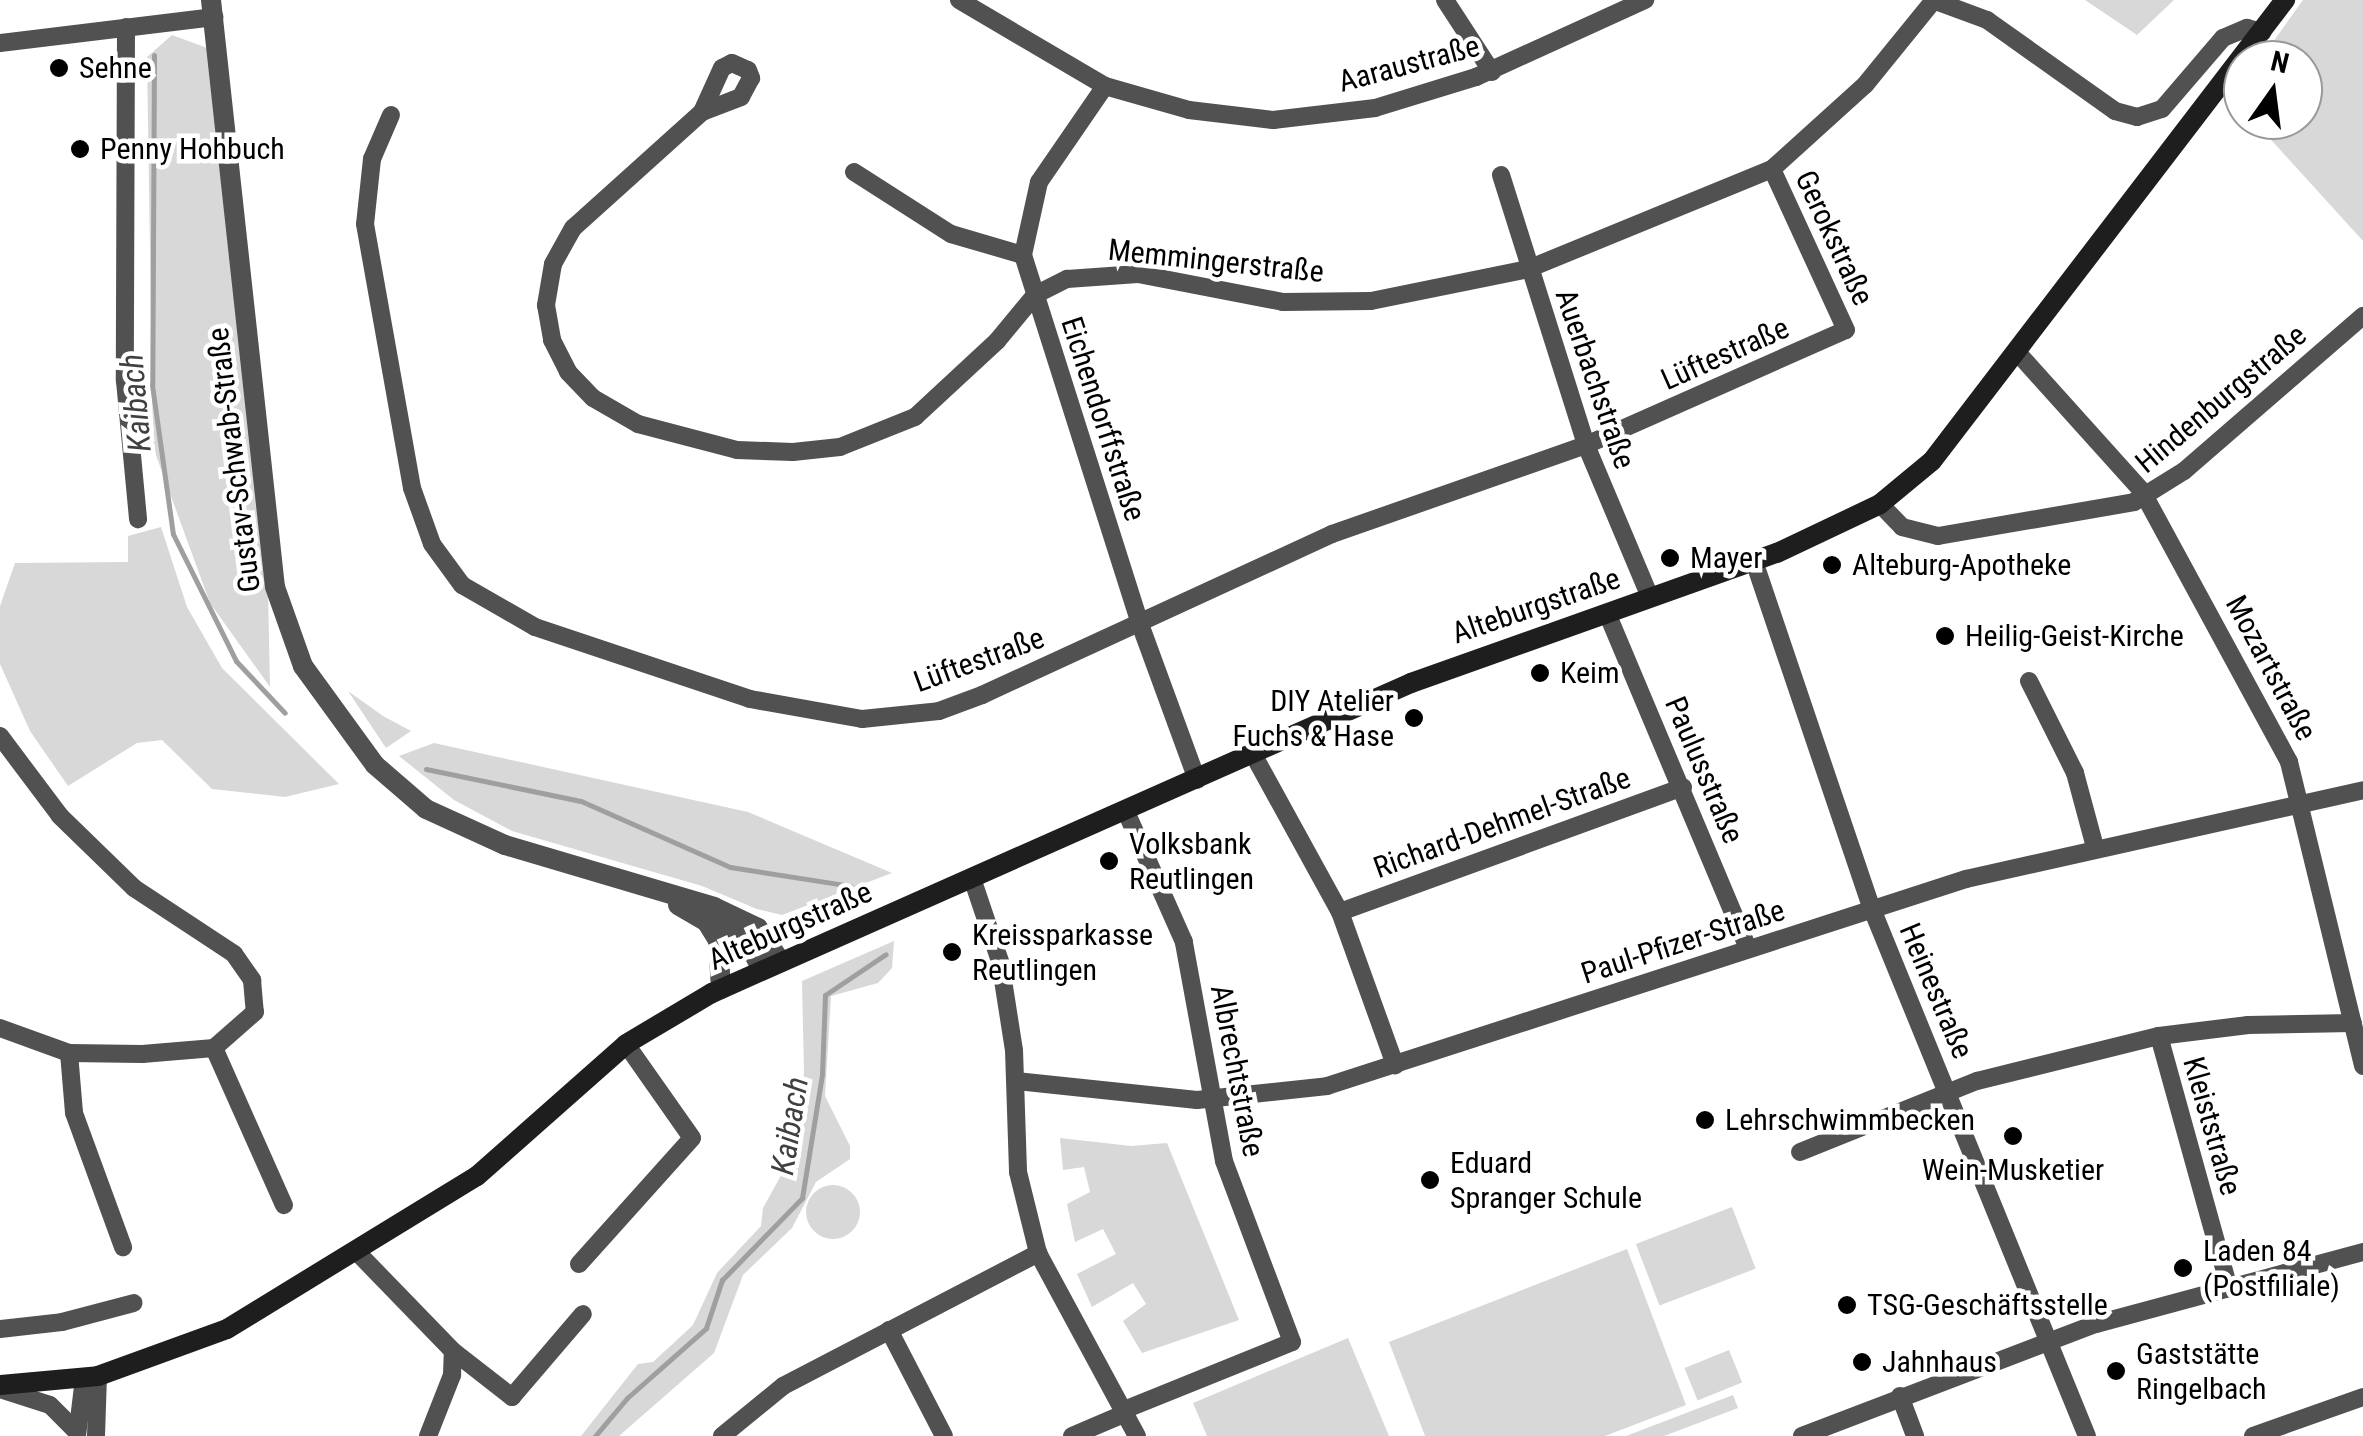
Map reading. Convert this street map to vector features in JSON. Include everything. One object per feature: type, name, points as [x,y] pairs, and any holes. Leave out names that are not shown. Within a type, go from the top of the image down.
[{"type":"main road","name":"Alteburgstraße","points":[[0,1387],[91,1377],[217,1334],[498,1160],[626,1044],[721,989],[973,881],[1421,679],[1754,561],[1880,504],[1932,461],[2285,0]]},
{"type":"street","name":"Aaraustraße","points":[[959,0],[1105,86],[1189,110],[1273,120],[1375,108],[1492,72],[1645,0]]},
{"type":"street","points":[[1445,0],[1492,72]]},
{"type":"street","points":[[1933,0],[1987,20],[2115,112],[2138,117],[2162,109],[2223,38],[2247,28],[2262,32]]},
{"type":"street","name":"Memmingerstraße","points":[[702,112],[573,228],[553,264],[546,306],[552,340],[568,372],[592,398],[623,415],[677,437],[737,450],[809,451],[886,434],[944,395],[1035,295],[1067,279],[1111,272],[1283,302],[1371,302],[1528,269],[1772,169],[1865,85],[1933,0]]},
{"type":"street","points":[[0,43],[126,27],[212,8]]},
{"type":"street","name":"Gustav-Schwab-Straße","points":[[212,8],[275,587],[303,666],[375,765],[426,809],[505,844],[647,886],[750,922],[771,966]]},
{"type":"street","points":[[126,27],[125,380],[138,519]]},
{"type":"street","name":"Eichendorffstraße","points":[[1105,86],[1038,182],[1023,254],[1140,624],[1197,780]]},
{"type":"street","name":"Lüftestraße","points":[[390,115],[372,159],[365,224],[412,488],[432,544],[462,585],[553,634],[750,699],[862,719],[939,710],[1140,624],[1332,534],[1586,446],[1846,330]]},
{"type":"street","name":"Gerokstraße","points":[[1772,169],[1846,330]]},
{"type":"street","points":[[854,172],[952,234],[1023,254]]},
{"type":"street","name":"Auerbachstraße","points":[[1501,175],[1586,446],[1650,598]]},
{"type":"street","name":"Hindenburgstraße","points":[[1880,504],[1906,530],[1938,536],[2087,514],[2146,496],[2363,316]]},
{"type":"street","name":"Mozartstraße","points":[[2016,351],[2146,496],[2290,762],[2363,1066]]},
{"type":"street","name":"Heinestraße","points":[[1754,561],[1872,909],[2087,1436]]},
{"type":"street","name":"Paulusstraße","points":[[1607,612],[1684,786],[1748,949]]},
{"type":"street","points":[[2030,681],[2075,773],[2094,848]]},
{"type":"street","points":[[0,736],[60,816],[134,888],[234,954],[252,980],[256,1012],[214,1048],[69,1053],[0,1028]]},
{"type":"street","points":[[1253,754],[1340,912],[1395,1066]]},
{"type":"street","name":"Richard-Dehmel-Straße","points":[[1340,912],[1684,786]]},
{"type":"street","name":"Paul-Pfizer-Straße","points":[[1016,1082],[1211,1100],[1300,1092],[1395,1066],[1872,909],[2094,848],[2304,809],[2363,790]]},
{"type":"street","name":"Albrechtstraße","points":[[1125,1412],[1292,1342],[1236,1199],[1211,1100],[1184,942],[1126,812]]},
{"type":"street","points":[[973,881],[997,943],[1016,1082],[1018,1172],[1038,1254],[1137,1436]]},
{"type":"street","name":"Gustav-Schwab-Straße","points":[[647,886],[750,947],[771,966]]},
{"type":"street","points":[[705,919],[718,940],[721,989]]},
{"type":"street","points":[[1800,1152],[1949,1092],[2158,1036],[2248,1025],[2353,1024]]},
{"type":"street","name":"Kleiststraße","points":[[2158,1036],[2229,1288]]},
{"type":"street","points":[[579,1264],[692,1138],[626,1044]]},
{"type":"street","points":[[214,1048],[284,1204]]},
{"type":"street","points":[[69,1053],[74,1112],[123,1247]]},
{"type":"street","points":[[356,1250],[453,1351],[512,1397],[583,1314]]},
{"type":"street","points":[[1802,1436],[2048,1341],[2363,1252]]},
{"type":"street","points":[[722,1436],[783,1386],[1038,1254]]},
{"type":"street","points":[[0,1329],[134,1304]]},
{"type":"street","points":[[889,1330],[944,1436]]},
{"type":"street","points":[[428,1436],[452,1375],[453,1351]]},
{"type":"street","points":[[83,1435],[91,1377]]},
{"type":"street","points":[[0,1387],[50,1405],[83,1435]]},
{"type":"street","points":[[1900,1396],[1914,1436]]},
{"type":"street","points":[[2253,1436],[2363,1397]]},
{"type":"street","points":[[1072,1436],[1125,1412]]},
{"type":"shaded area","points":[[2085,0],[2174,0],[2137,35]]},
{"type":"shaded area","points":[[2303,0],[2363,0],[2363,241],[2271,140],[2323,140],[2323,40],[2274,40]]},
{"type":"shaded area","points":[[172,35],[210,49],[268,590],[270,687],[210,603],[153,447],[147,57]]},
{"type":"shaded area","points":[[161,527],[187,607],[222,668],[339,784],[285,797],[212,789],[162,740],[137,743],[68,786],[30,731],[0,664],[0,606],[15,563],[128,562],[128,536]]},
{"type":"shaded area","points":[[348,691],[383,716],[411,731],[386,748]]},
{"type":"shaded area","points":[[434,743],[748,812],[892,873],[782,915],[757,909],[702,886],[512,831],[454,800],[399,756]]},
{"type":"shaded area","points":[[894,941],[892,968],[878,983],[831,996],[825,1096],[850,1146],[850,1159],[816,1182],[792,1228],[743,1275],[714,1353],[619,1436],[581,1436],[638,1364],[653,1362],[693,1325],[717,1273],[761,1226],[763,1208],[789,1161],[804,1073],[802,981]]},
{"type":"shaded area","points":[[1060,1138],[1131,1146],[1167,1143],[1239,1320],[1142,1353],[1123,1321],[1146,1304],[1133,1283],[1092,1307],[1077,1274],[1116,1254],[1103,1229],[1075,1242],[1067,1204],[1090,1192],[1084,1167],[1063,1170]]},
{"type":"shaded area","points":[[833,1185],[852,1193],[860,1212],[852,1231],[833,1239],[814,1231],[806,1212],[814,1193]]},
{"type":"shaded area","points":[[1732,1207],[1756,1269],[1659,1306],[1636,1244]]},
{"type":"shaded area","points":[[1627,1249],[1686,1405],[1605,1436],[1425,1436],[1389,1342]]},
{"type":"shaded area","points":[[1348,1338],[1389,1436],[1207,1436],[1193,1403]]},
{"type":"shaded area","points":[[1729,1350],[1742,1382],[1698,1400],[1684,1368]]},
{"type":"shaded area","points":[[1733,1395],[1738,1408],[1664,1436],[1626,1436]]},
{"type":"waterway","name":"Kaibach","points":[[154,55],[152,385],[173,534],[236,661],[285,713]]},
{"type":"waterway","name":"Kaibach","points":[[426,769],[581,801],[730,867],[851,886]]},
{"type":"waterway","name":"Kaibach","points":[[595,1436],[627,1398],[706,1328],[722,1280],[802,1198],[822,1074],[825,995],[886,954]]},
{"type":"place","name":"Sehne","points":[[59,68]]},
{"type":"place","name":"Penny Hohbuch","points":[[80,149]]},
{"type":"place","name":"Mayer","points":[[1670,558]]},
{"type":"place","name":"Alteburg-Apotheke","points":[[1832,565]]},
{"type":"place","name":"Heilig-Geist-Kirche","points":[[1945,636]]},
{"type":"place","name":"Keim","points":[[1540,673]]},
{"type":"place","name":"DIY Atelier Fuchs & Hase","points":[[1414,718]]},
{"type":"place","name":"Volksbank Reutlingen","points":[[1109,861]]},
{"type":"place","name":"Kreissparkasse Reutlingen","points":[[952,952]]},
{"type":"place","name":"Lehrschwimmbecken","points":[[1705,1120]]},
{"type":"place","name":"Wein-Musketier","points":[[2013,1136]]},
{"type":"place","name":"Eduard Spranger Schule","points":[[1430,1180]]},
{"type":"place","name":"Laden 84 (Postfiliale)","points":[[2183,1268]]},
{"type":"place","name":"TSG-Geschäftsstelle","points":[[1847,1305]]},
{"type":"place","name":"Jahnhaus","points":[[1862,1362]]},
{"type":"place","name":"Gaststätte Ringelbach","points":[[2116,1371]]}]
